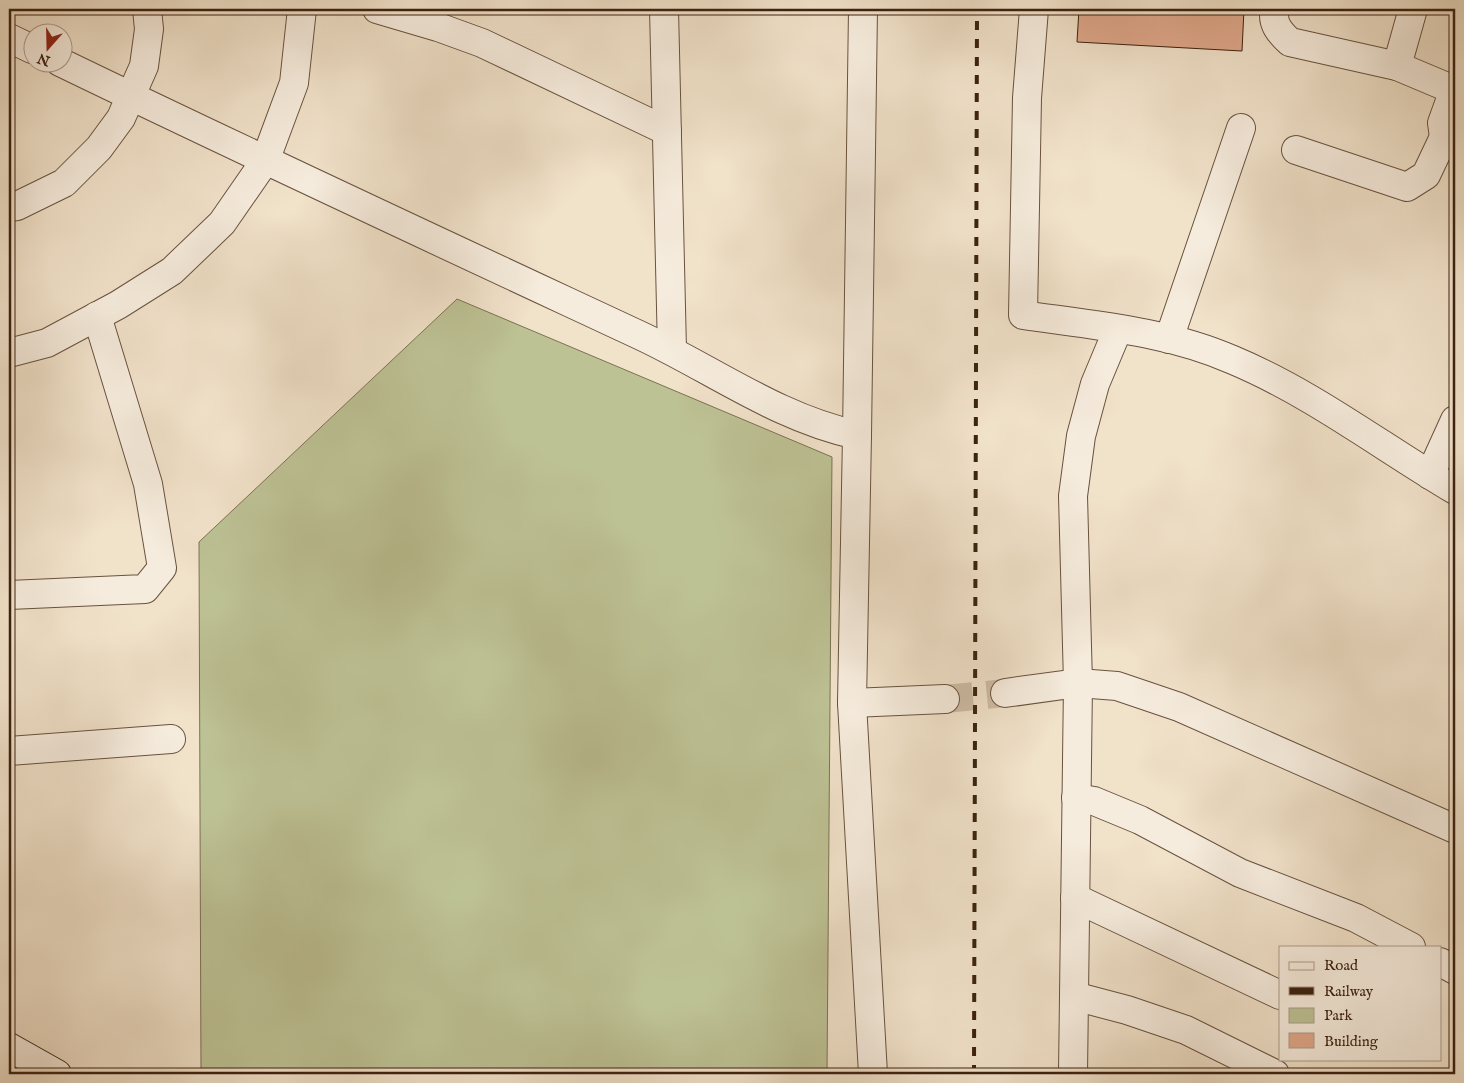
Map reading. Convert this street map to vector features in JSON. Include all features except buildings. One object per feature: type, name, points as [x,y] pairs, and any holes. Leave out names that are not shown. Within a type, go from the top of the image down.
[{"type":"street","points":[[9,207],[16,206],[64,182],[99,148],[122,118],[144,66],[150,29],[147,9]]},
{"type":"street","points":[[9,353],[47,343],[97,316],[172,271],[222,223],[265,161],[294,83],[302,9]]},
{"type":"street","points":[[377,9],[438,27],[482,43],[667,131]]},
{"type":"street","points":[[664,9],[672,350]]},
{"type":"street","points":[[863,9],[852,703],[872,1074]]},
{"type":"street","points":[[1034,9],[1027,98],[1023,315],[1118,328],[1169,339],[1233,360],[1314,402],[1455,490]]},
{"type":"street","points":[[1275,9],[1274,14],[1278,31],[1290,42],[1397,66],[1455,88],[1442,123],[1450,141],[1426,175],[1407,187],[1296,150]]},
{"type":"street","points":[[1397,66],[1413,9]]},
{"type":"street","points":[[9,38],[22,44]]},
{"type":"street","points":[[72,68],[265,161],[672,350],[775,408],[832,430],[857,434]]},
{"type":"street","points":[[1169,339],[1241,128]]},
{"type":"street","points":[[9,594],[145,588],[162,568],[148,484],[97,316]]},
{"type":"street","points":[[1073,1074],[1078,683],[1073,496],[1081,436],[1095,384],[1118,328]]},
{"type":"street","points":[[1430,475],[1455,420]]},
{"type":"street","points":[[1004,693],[1078,683],[1117,686],[1179,708],[1455,829]]},
{"type":"street","points":[[852,703],[945,699]]},
{"type":"street","points":[[9,751],[170,739]]},
{"type":"street","points":[[1076,798],[1094,801],[1140,820],[1240,873],[1356,918],[1408,946]]},
{"type":"street","points":[[1075,898],[1279,996]]},
{"type":"street","points":[[1442,963],[1455,970]]},
{"type":"street","points":[[1074,996],[1127,1010],[1186,1030],[1275,1074]]},
{"type":"street","points":[[9,1047],[57,1074]]},
{"type":"green space","points":[[457,299],[832,457],[827,1074],[201,1074],[199,542]]},
{"type":"tunnel","points":[[945,699],[1005,693]]},
{"type":"railway","points":[[974,1074],[977,9]]}]
